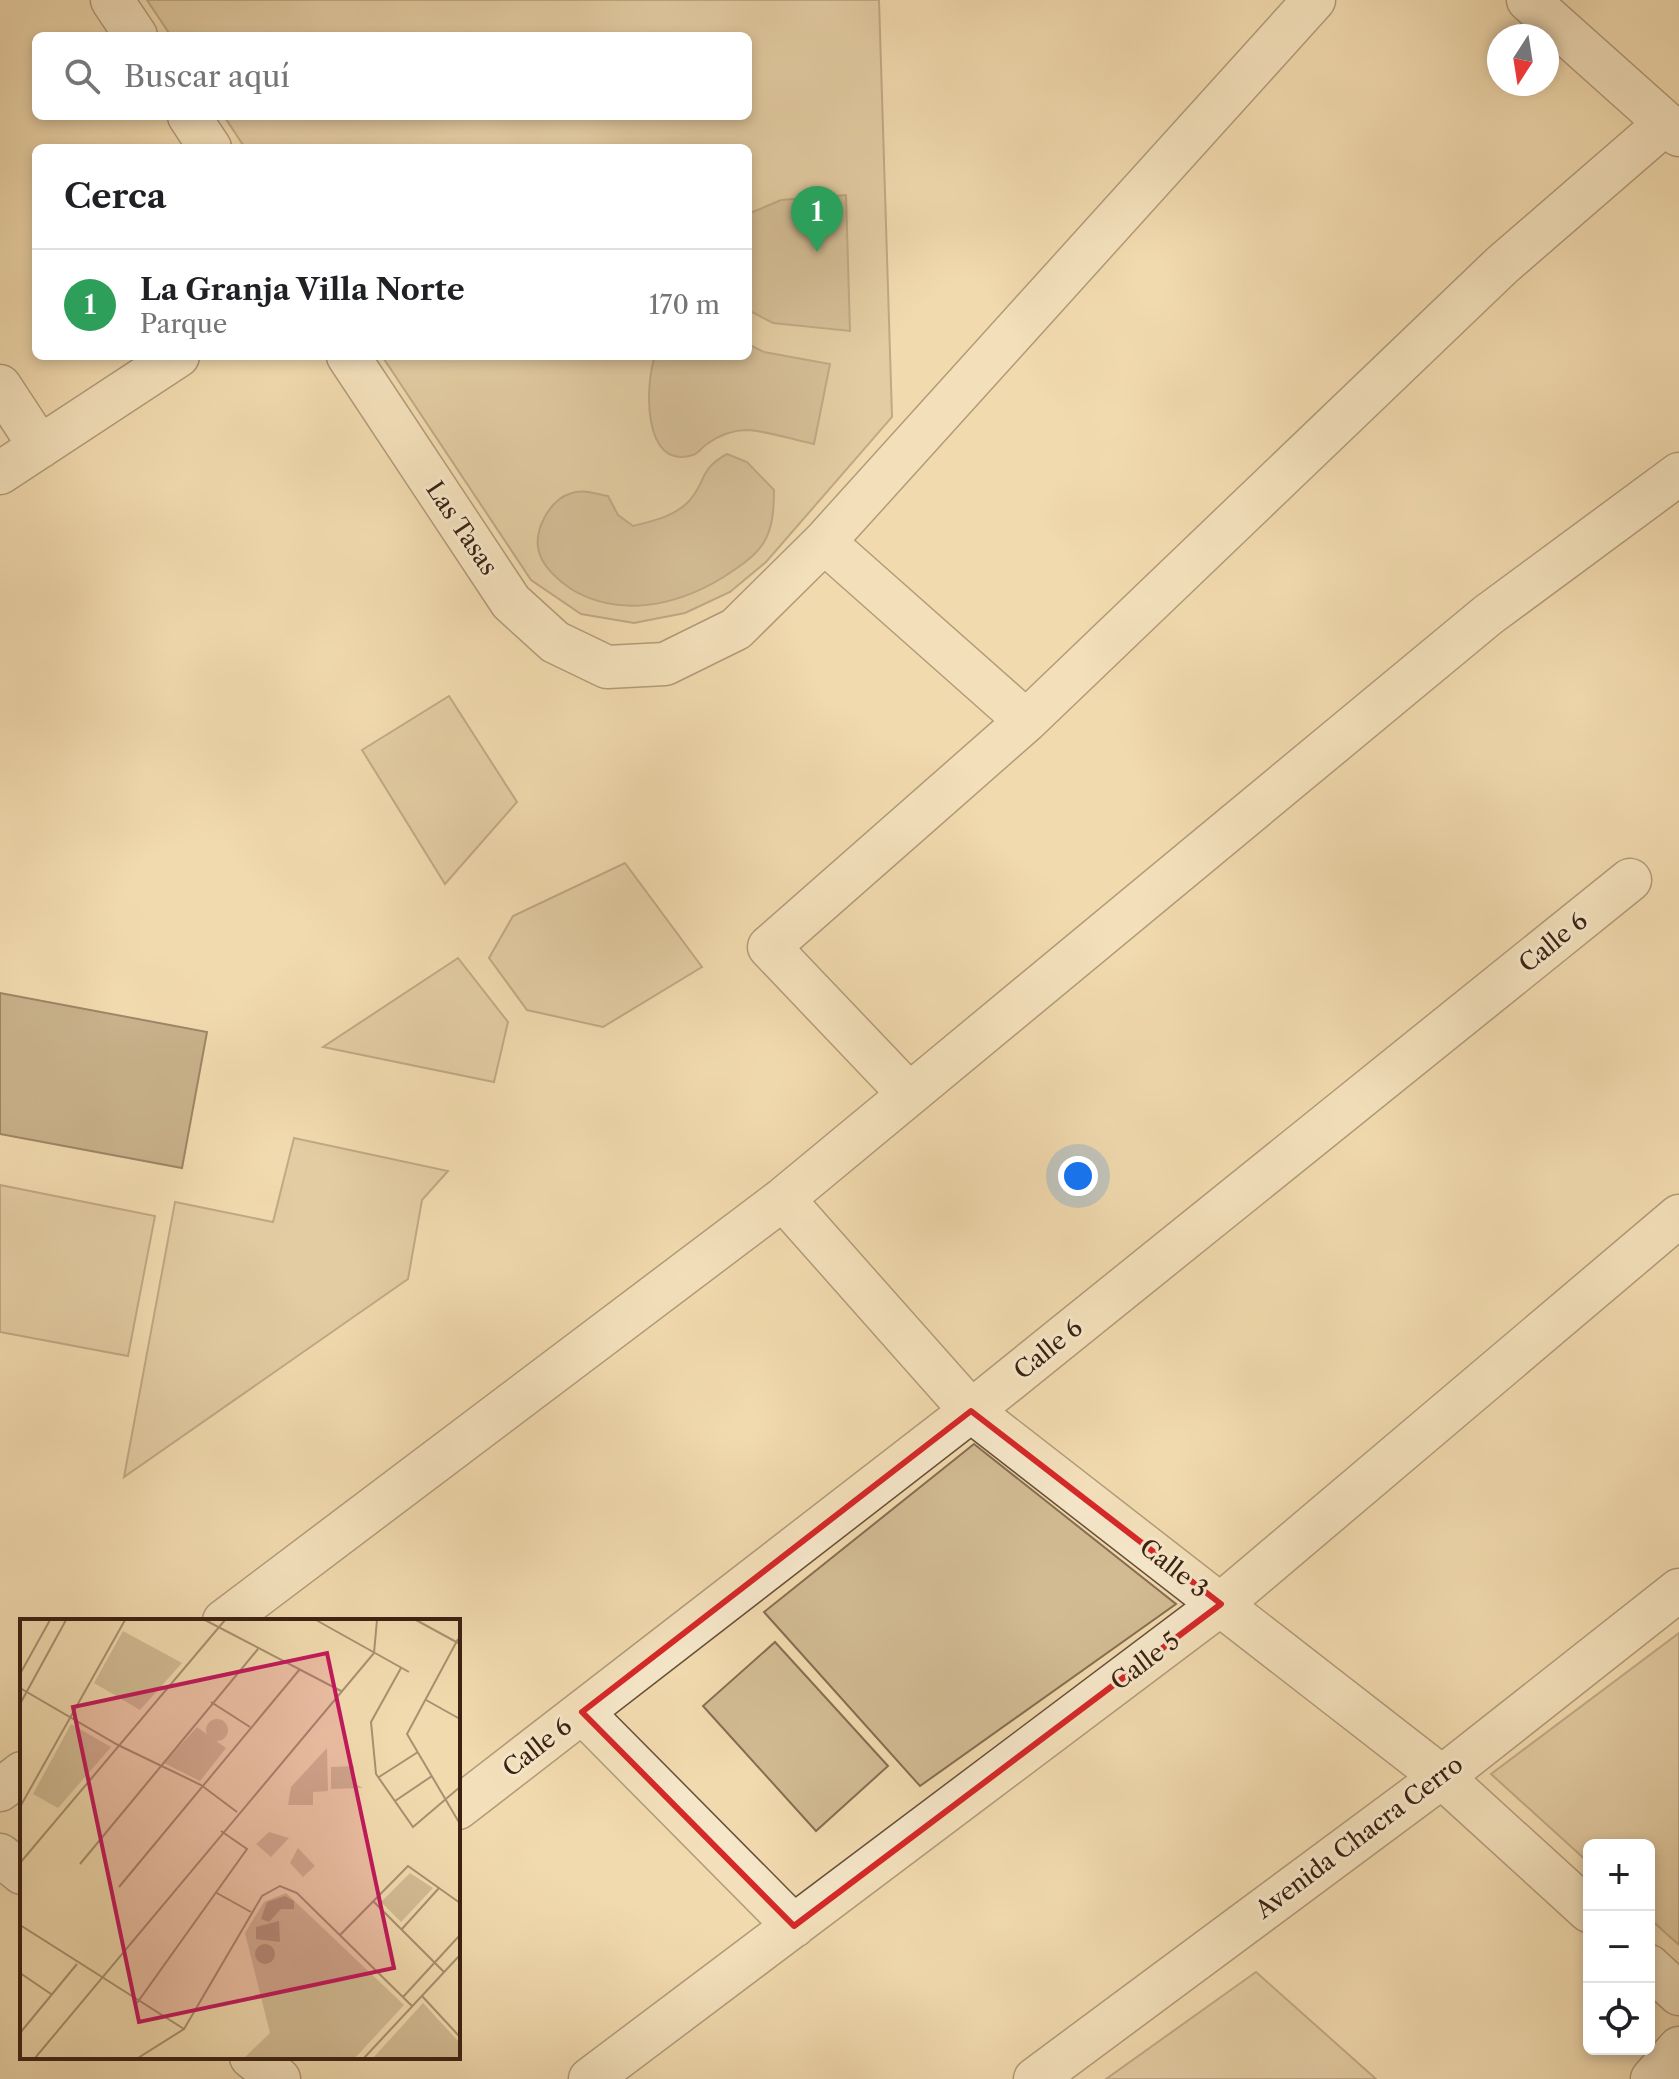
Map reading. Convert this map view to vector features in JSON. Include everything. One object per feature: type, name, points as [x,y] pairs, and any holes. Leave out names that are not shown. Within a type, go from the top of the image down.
[{"type":"street","points":[[112,0],[133,32]]},
{"type":"street","points":[[1026,721],[824,542],[1314,0]]},
{"type":"street","points":[[909,1094],[769,947],[1026,721],[1502,265],[1672,129],[1528,0]]},
{"type":"street","points":[[192,120],[207,144]]},
{"type":"street","points":[[0,473],[172,360]]},
{"type":"street","name":"Las Tasas","points":[[351,360],[511,602],[555,642],[607,667],[665,664],[736,629],[824,542]]},
{"type":"street","points":[[0,386],[40,447]]},
{"type":"street","points":[[227,1619],[783,1199],[1488,615],[1679,474]]},
{"type":"street","name":"Calle 6","points":[[460,1806],[971,1411],[1630,880]]},
{"type":"street","name":"Calle 3","points":[[783,1199],[971,1411],[1442,1777],[1583,1906]]},
{"type":"street","name":"Calle 5","points":[[590,2079],[1221,1604],[1679,1216]]},
{"type":"street","name":"Avenida Chacra Cerro","points":[[1035,2079],[1442,1777],[1679,1590]]},
{"type":"street","points":[[582,1712],[794,1926]]},
{"type":"street","points":[[0,1790],[20,1775]]},
{"type":"street","points":[[0,1855],[20,1871]]},
{"type":"street","points":[[1655,1972],[1679,1994]]},
{"type":"street","points":[[1652,2079],[1679,2048]]},
{"type":"street","points":[[254,2059],[279,2079]]},
{"type":"highlighted area","points":[[971,1411],[1221,1604],[794,1926],[582,1712]]},
{"type":"shaded area","points":[[147,0],[879,0],[892,417],[766,562],[730,592],[685,613],[634,623],[581,614],[531,580],[385,360],[752,360],[752,144],[242,144],[227,120],[752,120],[752,32],[168,32]]},
{"type":"shaded area","points":[[846,195],[850,331],[773,323],[752,312],[752,212],[781,200]]},
{"type":"shaded area","points":[[752,346],[764,352],[830,364],[814,444],[747,430],[721,436],[693,455],[676,456],[664,450],[651,422],[654,360],[752,360]]},
{"type":"shaded area","points":[[727,454],[747,462],[774,490],[772,521],[763,543],[747,560],[722,578],[686,596],[628,606],[589,598],[571,589],[544,563],[538,543],[541,525],[550,509],[564,496],[590,492],[608,496],[618,515],[633,526],[662,518],[681,508],[693,496],[711,466]]},
{"type":"shaded area","points":[[449,696],[517,802],[445,884],[362,750]]},
{"type":"shaded area","points":[[625,863],[702,967],[603,1027],[527,1010],[489,958],[513,916]]},
{"type":"shaded area","points":[[458,958],[508,1022],[494,1082],[323,1047]]},
{"type":"shaded area","points":[[294,1138],[448,1171],[422,1200],[408,1279],[124,1477],[175,1202],[273,1222]]},
{"type":"shaded area","points":[[0,1185],[155,1216],[128,1356],[0,1332]]},
{"type":"shaded area","points":[[974,1444],[1176,1604],[920,1786],[764,1612]]},
{"type":"shaded area","points":[[1679,1633],[1679,1945],[1655,1923],[1655,1839],[1583,1839],[1583,1858],[1491,1774]]},
{"type":"shaded area","points":[[775,1642],[888,1766],[816,1831],[703,1706]]},
{"type":"shaded area","points":[[1256,1972],[1376,2079],[1106,2079]]},
{"type":"building","points":[[0,993],[207,1032],[182,1168],[0,1134]]},
{"type":"place","name":"La Granja Villa Norte","points":[[817,252]]}]
